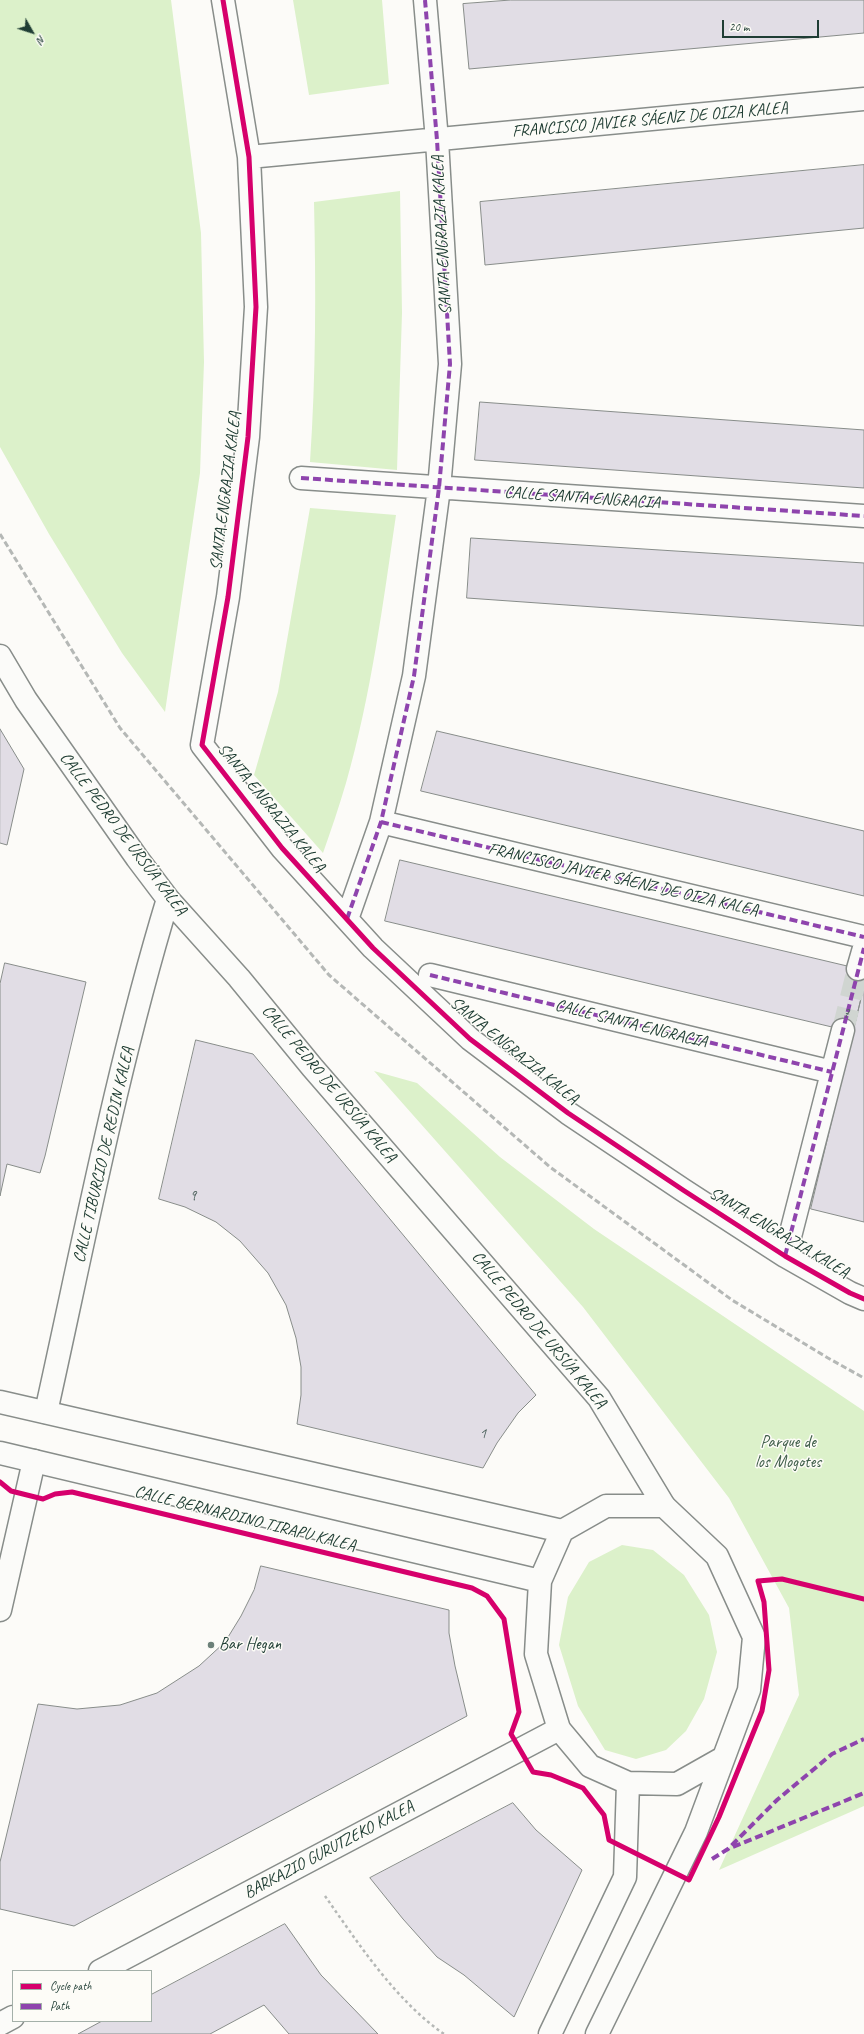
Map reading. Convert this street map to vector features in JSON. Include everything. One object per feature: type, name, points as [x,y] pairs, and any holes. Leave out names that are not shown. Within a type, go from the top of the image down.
[{"type":"street","name":"SANTA ENGRAZIA KALEA","points":[[224,0],[249,157],[256,307],[248,437],[228,597],[202,745],[282,848],[373,948],[476,1043],[568,1113],[785,1256],[861,1296]]},
{"type":"street","name":"SANTA ENGRAZIA KALEA","points":[[347,919],[381,822],[414,676],[439,488],[450,364],[437,140],[425,0]]},
{"type":"street","name":"FRANCISCO JAVIER SÁENZ DE OIZA KALEA","points":[[437,140],[864,99]]},
{"type":"street","name":"SANTA ENGRAZIA KALEA","points":[[249,157],[437,140]]},
{"type":"street","name":"CALLE SANTA ENGRACIA","points":[[301,478],[864,516]]},
{"type":"street","name":"CALLE PEDRO DE URSÚA KALEA","points":[[0,656],[26,700],[137,858],[168,899],[239,978],[312,1067],[599,1398],[664,1506],[717,1556],[754,1637],[749,1690],[696,1832],[597,2034]]},
{"type":"street","name":"FRANCISCO JAVIER SÁENZ DE OIZA KALEA","points":[[381,822],[864,937]]},
{"type":"street","name":"CALLE TIBURCIO DE REDIN KALEA","points":[[46,1412],[98,1172],[150,959],[168,899]]},
{"type":"street","points":[[858,969],[864,948]]},
{"type":"street","name":"CALLE SANTA ENGRACIA","points":[[430,975],[832,1072]]},
{"type":"street","points":[[785,1256],[843,1030]]},
{"type":"street","points":[[0,1402],[562,1531]]},
{"type":"street","name":"CALLE BERNARDINO TIRAPU KALEA","points":[[0,1453],[540,1581]]},
{"type":"street","points":[[0,1610],[34,1462]]},
{"type":"street","points":[[664,1506],[606,1506],[562,1531],[540,1581],[536,1654],[559,1729],[590,1766],[628,1784],[677,1784],[723,1758]]},
{"type":"street","name":"BARKAZIO GURUTZEKO KALEA","points":[[102,1970],[559,1729]]},
{"type":"street","points":[[550,2034],[625,1877],[628,1784]]},
{"type":"street","points":[[0,2024],[12,2018]]},
{"type":"path","points":[[325,1896],[367,1957],[424,2021],[444,2034]]},
{"type":"green space","points":[[0,0],[171,0],[201,233],[204,362],[200,473],[165,712],[122,653],[49,534],[0,447]]},
{"type":"green space","points":[[293,0],[382,0],[389,84],[309,95]]},
{"type":"green space","points":[[400,191],[402,313],[397,470],[310,462],[315,332],[314,202]]},
{"type":"green space","points":[[310,508],[396,515],[376,650],[363,717],[346,783],[323,853],[254,775],[278,692]]},
{"type":"green space","name":"Parque de los Mogotes","points":[[374,1071],[417,1083],[500,1157],[594,1229],[864,1411],[864,1806],[719,1870],[799,1695],[789,1608],[729,1498],[583,1307]]},
{"type":"green space","points":[[622,1545],[653,1550],[684,1575],[709,1615],[717,1652],[704,1699],[686,1731],[666,1750],[636,1759],[605,1750],[578,1706],[559,1645],[568,1597],[589,1562]]},
{"type":"building","points":[[511,0],[864,0],[864,33],[469,69],[463,4]]},
{"type":"building","points":[[864,165],[864,228],[485,265],[480,202]]},
{"type":"building","points":[[480,402],[864,430],[864,488],[475,460]]},
{"type":"building","points":[[471,538],[864,563],[864,626],[467,598]]},
{"type":"building","points":[[0,729],[24,769],[7,845],[0,843]]},
{"type":"building","points":[[437,731],[864,831],[864,896],[421,791]]},
{"type":"building","points":[[400,860],[864,970],[864,986],[853,1032],[385,921]]},
{"type":"building","points":[[5,963],[86,982],[40,1173],[7,1164],[0,1196],[0,984]]},
{"type":"building","points":[[864,986],[864,1222],[811,1209]]},
{"type":"building","points":[[196,1040],[253,1054],[536,1395],[518,1413],[497,1443],[483,1468],[297,1424],[301,1395],[301,1367],[296,1338],[286,1305],[268,1273],[240,1241],[216,1222],[185,1207],[159,1199]]},
{"type":"building","points":[[261,1566],[449,1610],[449,1633],[467,1716],[74,1926],[0,1909],[0,1862],[38,1704],[77,1709],[120,1705],[157,1693],[199,1666],[225,1642],[241,1616],[254,1590]]},
{"type":"building","points":[[513,1803],[536,1830],[582,1870],[514,2017],[464,1975],[437,1957],[403,1919],[370,1878]]},
{"type":"building","points":[[285,1924],[321,1975],[378,2034],[289,2034],[264,2005],[210,2034],[78,2034],[100,2022],[152,2022],[152,1994]]},
{"type":"tunnel","points":[[843,1030],[858,969]]},
{"type":"railway","points":[[0,534],[120,728],[329,975],[550,1167],[732,1300],[864,1378]]},
{"type":"marked path","points":[[347,919],[381,822],[414,676],[439,488],[450,364],[437,140],[425,0]]},
{"type":"marked path","points":[[301,478],[864,516]]},
{"type":"marked path","points":[[381,822],[864,937]]},
{"type":"marked path","points":[[785,1256],[864,948]]},
{"type":"marked path","points":[[430,975],[832,1072]]},
{"type":"marked path","points":[[712,1859],[728,1849],[777,1800],[832,1754],[864,1739]]},
{"type":"marked path","points":[[733,1847],[864,1793]]},
{"type":"cycle path","points":[[223,0],[249,157],[256,307],[248,437],[228,597],[202,745],[282,848],[373,948],[470,1039],[568,1113],[683,1190],[785,1256],[850,1293],[864,1299]]},
{"type":"cycle path","points":[[0,1482],[11,1491],[43,1499],[55,1494],[72,1492],[472,1588],[487,1596],[504,1619],[519,1712],[511,1734],[533,1772],[551,1775],[583,1788],[604,1815],[609,1840],[689,1880],[719,1817],[762,1711],[769,1670],[764,1602],[758,1581],[782,1579],[864,1599]]},
{"type":"place","name":"Bar Hegan","points":[[211,1645]]}]
